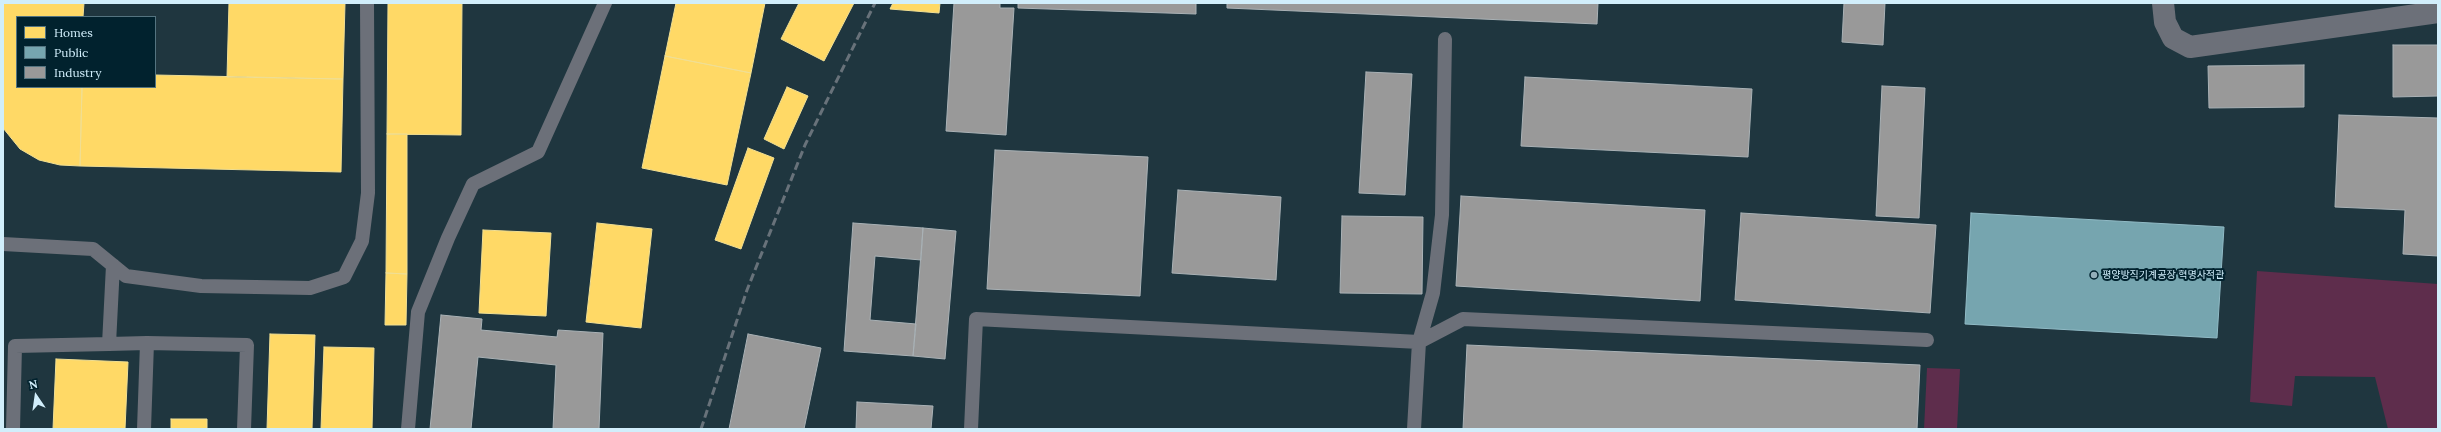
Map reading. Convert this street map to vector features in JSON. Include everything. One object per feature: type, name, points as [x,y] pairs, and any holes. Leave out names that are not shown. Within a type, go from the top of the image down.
[{"type":"street","points":[[2163,3],[2165,22],[2173,38],[2190,47],[2438,12]]},
{"type":"lane","points":[[3,244],[93,249],[126,276],[201,286],[310,288],[344,277],[362,241],[368,193],[367,3]]},
{"type":"lane","points":[[408,429],[418,312],[448,238],[473,184],[538,152],[605,3]]},
{"type":"lane","points":[[1414,429],[1419,342],[1434,293],[1442,215],[1445,39]]},
{"type":"lane","points":[[109,344],[113,265]]},
{"type":"lane","points":[[971,429],[976,319],[1419,342],[1463,319],[1927,340]]},
{"type":"lane","points":[[144,429],[147,343]]},
{"type":"lane","points":[[13,429],[15,346],[147,343],[247,345],[244,429]]},
{"type":"shaded area","points":[[2257,271],[2438,284],[2438,429],[2388,429],[2375,377],[2295,376],[2292,406],[2250,402]]},
{"type":"shaded area","points":[[1927,368],[1960,369],[1957,429],[1924,429]]},
{"type":"building: Homes","points":[[3,3],[84,3],[83,16],[16,16],[16,88],[82,88],[80,166],[60,165],[39,160],[20,149],[3,128]]},
{"type":"building: Homes","points":[[229,3],[345,3],[343,79],[227,77]]},
{"type":"building: Homes","points":[[388,3],[462,3],[461,135],[387,134]]},
{"type":"building: Homes","points":[[676,3],[765,3],[751,73],[665,56]]},
{"type":"building: Homes","points":[[799,3],[854,3],[824,61],[781,39]]},
{"type":"building: Homes","points":[[893,3],[940,3],[939,13],[890,9]]},
{"type":"building: Homes","points":[[665,56],[751,73],[727,185],[642,168]]},
{"type":"building: Homes","points":[[156,75],[343,79],[341,172],[80,166],[82,88],[156,88]]},
{"type":"building: Homes","points":[[787,87],[808,96],[784,149],[764,139]]},
{"type":"building: Homes","points":[[387,134],[407,134],[407,274],[386,273]]},
{"type":"building: Homes","points":[[748,148],[774,158],[741,249],[715,240]]},
{"type":"building: Homes","points":[[597,223],[652,229],[641,328],[586,322]]},
{"type":"building: Homes","points":[[483,230],[551,233],[546,316],[479,313]]},
{"type":"building: Homes","points":[[386,273],[407,274],[406,325],[385,325]]},
{"type":"building: Homes","points":[[270,334],[315,335],[312,429],[267,429]]},
{"type":"building: Homes","points":[[324,347],[374,348],[372,429],[321,429]]},
{"type":"building: Homes","points":[[56,359],[128,362],[125,429],[53,429]]},
{"type":"building: Homes","points":[[171,419],[207,419],[207,429],[171,429]]},
{"type":"building: Public","name":"평양방직기계공장 혁명사적관","points":[[1971,213],[2224,227],[2217,338],[1965,324]]},
{"type":"building: Industry","points":[[954,3],[1000,3],[1000,8],[1014,8],[1006,135],[946,131]]},
{"type":"building: Industry","points":[[1018,3],[1196,3],[1196,14],[1018,8]]},
{"type":"building: Industry","points":[[1227,3],[1598,3],[1597,24],[1227,8]]},
{"type":"building: Industry","points":[[1844,3],[1885,3],[1883,45],[1842,42]]},
{"type":"building: Industry","points":[[2393,45],[2438,45],[2438,96],[2393,97]]},
{"type":"building: Industry","points":[[2304,65],[2304,107],[2209,108],[2208,66]]},
{"type":"building: Industry","points":[[1366,72],[1412,74],[1405,195],[1359,193]]},
{"type":"building: Industry","points":[[1525,77],[1752,89],[1748,157],[1521,146]]},
{"type":"building: Industry","points":[[1882,86],[1925,88],[1919,218],[1876,216]]},
{"type":"building: Industry","points":[[2339,115],[2438,118],[2438,256],[2403,254],[2405,210],[2335,207]]},
{"type":"building: Industry","points":[[995,150],[1148,157],[1140,296],[987,289]]},
{"type":"building: Industry","points":[[1178,190],[1281,197],[1276,280],[1172,273]]},
{"type":"building: Industry","points":[[1461,196],[1705,210],[1700,301],[1456,286]]},
{"type":"building: Industry","points":[[1741,213],[1936,225],[1930,313],[1735,300]]},
{"type":"building: Industry","points":[[1342,216],[1423,217],[1422,294],[1340,293]]},
{"type":"building: Industry","points":[[853,223],[923,228],[921,260],[875,256],[870,320],[916,324],[913,356],[844,351]]},
{"type":"building: Industry","points":[[923,228],[956,231],[945,359],[913,356]]},
{"type":"building: Industry","points":[[441,315],[482,319],[481,330],[557,337],[558,330],[603,333],[599,429],[553,429],[556,365],[478,357],[471,429],[430,429]]},
{"type":"building: Industry","points":[[748,334],[821,348],[804,429],[729,429]]},
{"type":"building: Industry","points":[[1467,345],[1920,365],[1917,429],[1463,429]]},
{"type":"building: Industry","points":[[857,402],[933,406],[931,429],[856,429]]},
{"type":"railway","points":[[701,429],[747,290],[805,145],[875,3]]},
{"type":"place","name":"평양방직기계공장 혁명사적관","points":[[2094,275]]}]
